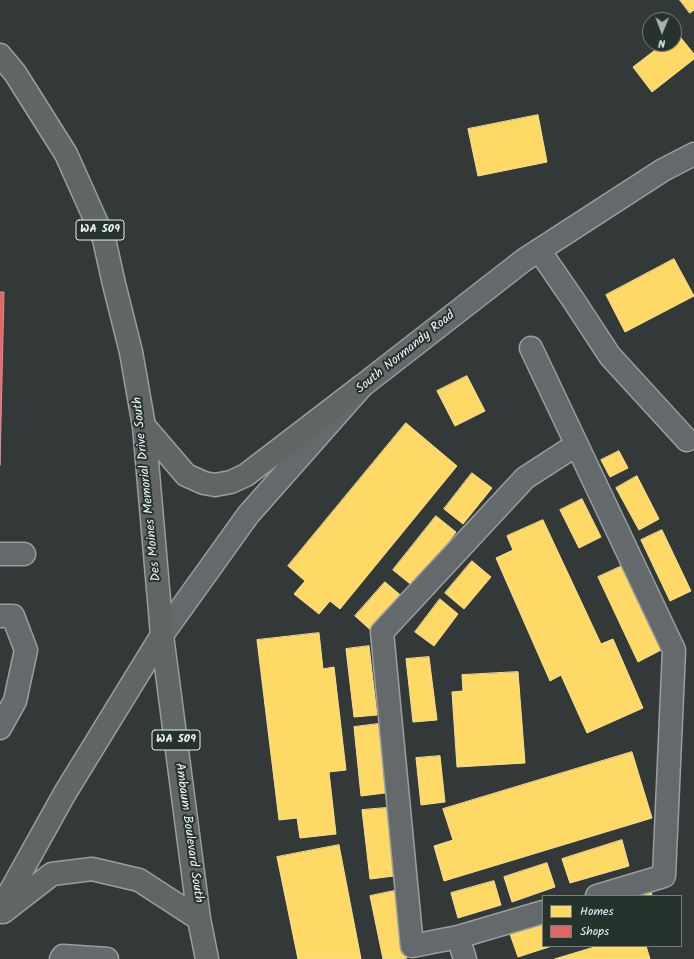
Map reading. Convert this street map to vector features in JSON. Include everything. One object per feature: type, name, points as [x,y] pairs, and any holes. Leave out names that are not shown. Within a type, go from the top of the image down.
[{"type":"main road","name":"Des Moines Memorial Drive South","points":[[0,55],[15,73],[66,154],[104,239],[132,352],[144,426],[162,635]]},
{"type":"main road","points":[[144,426],[186,475],[204,483],[215,485],[231,482],[246,475],[362,386]]},
{"type":"main road","points":[[0,910],[65,793],[162,635]]},
{"type":"main road","name":"Ambaum Boulevard South","points":[[162,635],[199,919],[207,959]]},
{"type":"main road","points":[[0,914],[52,874],[92,869],[139,880],[199,919]]},
{"type":"street","name":"South Normandy Road","points":[[162,635],[248,515],[362,386],[524,260],[663,170],[694,154]]},
{"type":"street","points":[[539,250],[610,356],[688,440]]},
{"type":"street","points":[[531,348],[674,650],[664,876],[600,895]]},
{"type":"street","points":[[542,912],[458,937],[412,946],[382,632],[525,478],[576,445]]},
{"type":"street","points":[[0,554],[24,554]]},
{"type":"street","points":[[0,616],[13,616],[26,650],[15,701],[0,728]]},
{"type":"street","points":[[458,937],[465,959]]},
{"type":"street","points":[[62,959],[63,956],[107,959]]},
{"type":"building: Homes","points":[[680,0],[694,0],[694,10],[690,13]]},
{"type":"building: Homes","points":[[682,39],[694,54],[694,59],[652,92],[633,67],[653,52],[682,52]]},
{"type":"building: Homes","points":[[538,115],[547,162],[478,176],[468,129]]},
{"type":"building: Homes","points":[[674,259],[694,296],[625,332],[606,295]]},
{"type":"building: Homes","points":[[467,376],[485,411],[455,426],[437,391]]},
{"type":"building: Homes","points":[[406,423],[457,466],[340,609],[330,601],[319,614],[294,594],[305,581],[288,566]]},
{"type":"building: Homes","points":[[619,451],[628,468],[610,477],[601,460]]},
{"type":"building: Homes","points":[[472,473],[492,488],[463,524],[444,509]]},
{"type":"building: Homes","points":[[637,476],[659,519],[639,530],[616,488]]},
{"type":"building: Homes","points":[[582,499],[601,537],[579,548],[560,510]]},
{"type":"building: Homes","points":[[436,516],[456,532],[414,587],[393,570]]},
{"type":"building: Homes","points":[[543,520],[601,644],[613,639],[643,708],[587,733],[561,675],[550,681],[496,558],[513,550],[507,536]]},
{"type":"building: Homes","points":[[662,530],[691,591],[670,601],[641,540]]},
{"type":"building: Homes","points":[[472,561],[491,577],[464,609],[445,593]]},
{"type":"building: Homes","points":[[622,566],[661,650],[638,662],[598,577]]},
{"type":"building: Homes","points":[[385,582],[405,599],[375,634],[355,616]]},
{"type":"building: Homes","points":[[440,599],[458,614],[434,646],[415,632]]},
{"type":"building: Homes","points":[[319,633],[323,669],[334,667],[346,770],[329,772],[336,834],[300,838],[297,818],[279,820],[257,640]]},
{"type":"building: Homes","points":[[369,646],[377,715],[354,717],[346,649]]},
{"type":"building: Homes","points":[[429,657],[437,720],[413,722],[406,659]]},
{"type":"building: Homes","points":[[518,672],[525,763],[457,767],[452,692],[463,691],[462,675]]},
{"type":"building: Homes","points":[[378,724],[385,793],[361,796],[354,727]]},
{"type":"building: Homes","points":[[632,752],[652,818],[444,881],[434,846],[453,840],[443,809]]},
{"type":"building: Homes","points":[[440,756],[445,802],[421,805],[416,758]]},
{"type":"building: Homes","points":[[386,808],[394,876],[370,879],[362,810]]},
{"type":"building: Homes","points":[[622,840],[629,866],[570,883],[562,859]]},
{"type":"building: Homes","points":[[339,845],[361,959],[298,959],[277,857]]},
{"type":"building: Homes","points":[[547,863],[555,887],[512,902],[504,877]]},
{"type":"building: Homes","points":[[494,881],[501,905],[458,918],[451,893]]},
{"type":"building: Homes","points":[[394,891],[407,958],[383,959],[370,896]]},
{"type":"building: Homes","points":[[651,891],[652,895],[638,895]]},
{"type":"building: Homes","points":[[542,924],[542,947],[549,947],[518,957],[510,934]]},
{"type":"building: Homes","points":[[595,947],[646,947],[650,959],[555,959]]},
{"type":"building: Shops","points":[[0,292],[4,292],[0,465]]}]
